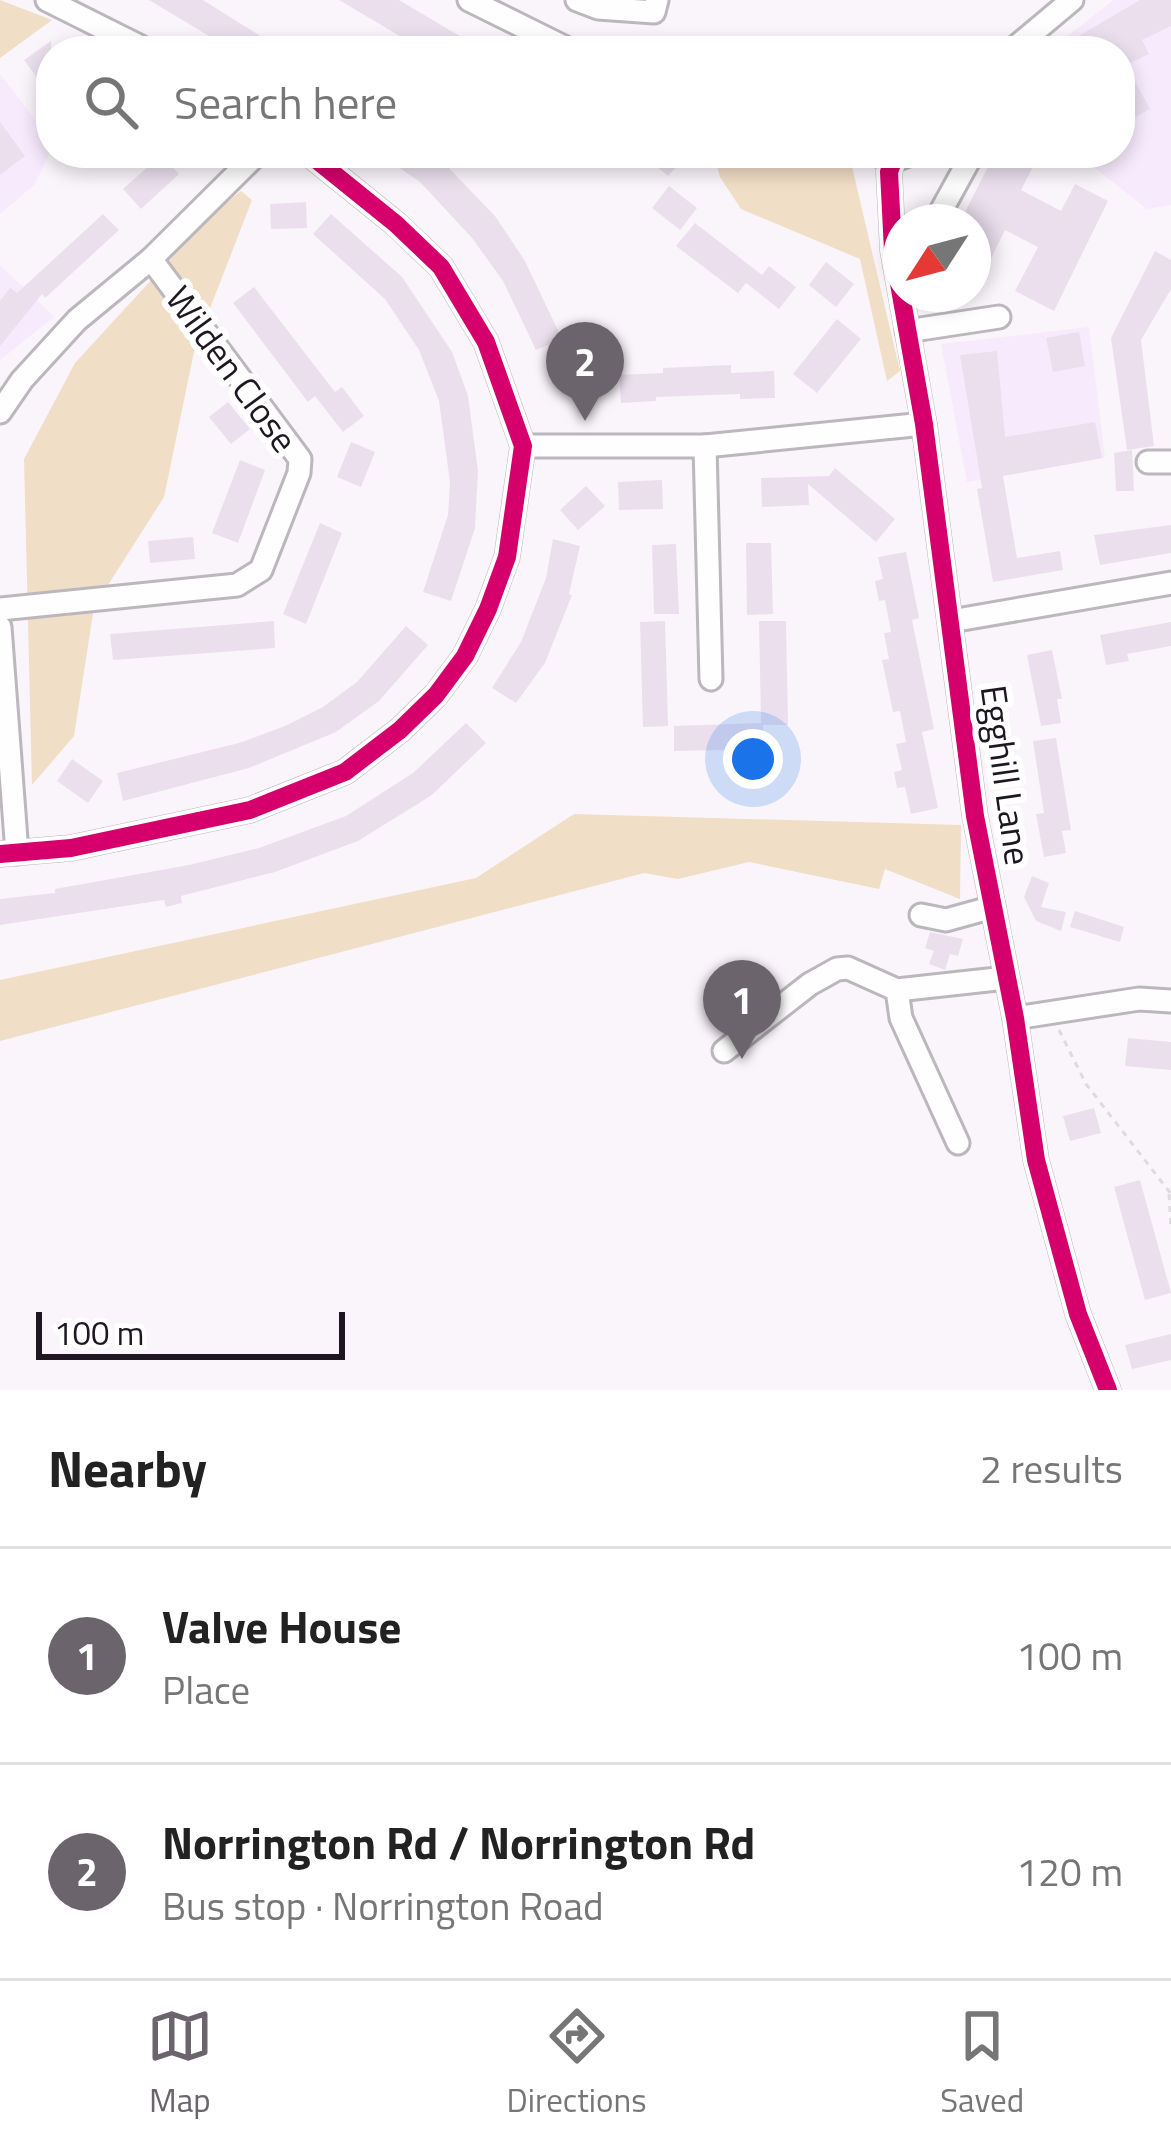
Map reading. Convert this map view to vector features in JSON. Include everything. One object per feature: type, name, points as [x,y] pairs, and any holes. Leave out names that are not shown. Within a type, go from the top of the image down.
[{"type":"street","points":[[47,0],[118,36]]},
{"type":"street","points":[[469,0],[542,36]]},
{"type":"street","points":[[577,0],[598,8],[654,12],[657,0]]},
{"type":"street","points":[[1035,36],[1064,2]]},
{"type":"street","points":[[0,412],[22,380],[77,320],[151,259],[243,168]]},
{"type":"street","points":[[0,628],[8,854],[71,848],[250,810],[345,772],[400,730],[436,695],[465,656],[507,556],[523,446],[486,341],[441,267],[397,224],[327,168]]},
{"type":"street","name":"Egghill Lane","points":[[890,168],[892,204]]},
{"type":"street","points":[[945,204],[965,168]]},
{"type":"street","name":"Wilden Close","points":[[0,609],[237,585],[261,570],[299,473],[300,459],[151,259]]},
{"type":"street","name":"Egghill Lane","points":[[905,312],[952,621],[975,816],[1015,1018],[1036,1160],[1078,1314],[1108,1390]]},
{"type":"street","points":[[907,332],[999,317]]},
{"type":"street","points":[[523,446],[705,446],[924,424]]},
{"type":"street","points":[[705,446],[711,679]]},
{"type":"street","points":[[952,621],[1171,583]]},
{"type":"street","points":[[921,915],[946,920],[993,907]]},
{"type":"street","points":[[724,1051],[837,969],[848,968],[897,990],[1006,978]]},
{"type":"street","points":[[897,990],[902,1018],[958,1143]]},
{"type":"street","points":[[1015,1018],[1139,999],[1171,1001]]},
{"type":"path","points":[[1049,1013],[1086,1084],[1170,1193],[1171,1228]]},
{"type":"shaded area","points":[[0,0],[52,20],[0,58]]},
{"type":"shaded area","points":[[1114,0],[1165,0],[1171,11],[1171,205],[1147,209],[1095,168],[1135,168],[1135,36],[1067,36]]},
{"type":"shaded area","points":[[0,74],[36,121],[36,168],[42,168],[34,185],[0,214]]},
{"type":"shaded area","points":[[717,168],[852,168],[900,371],[887,381],[860,259],[741,209]]},
{"type":"shaded area","points":[[241,191],[252,200],[195,347],[164,497],[94,607],[74,736],[32,785],[24,459],[75,363],[213,213]]},
{"type":"shaded area","points":[[0,265],[54,317],[0,360]]},
{"type":"shaded area","points":[[1089,327],[1105,458],[967,482],[941,344]]},
{"type":"shaded area","points":[[574,814],[961,825],[960,899],[885,869],[879,889],[749,862],[678,879],[644,873],[0,1041],[0,980],[476,878]]},
{"type":"building","points":[[149,0],[203,0],[260,36],[209,36]]},
{"type":"building","points":[[339,0],[399,0],[460,36],[400,36]]},
{"type":"building","points":[[1140,0],[1171,0],[1171,26],[1142,40],[1149,54],[1135,61],[1135,36],[1079,36]]},
{"type":"building","points":[[36,52],[36,76],[24,60]]},
{"type":"building","points":[[1135,82],[1150,109],[1135,118]]},
{"type":"building","points":[[0,122],[25,156],[0,175]]},
{"type":"building","points":[[146,168],[173,168],[179,174],[141,209],[123,189]]},
{"type":"building","points":[[400,168],[449,168],[495,216],[525,261],[562,339],[536,350],[503,281],[472,238],[420,182]]},
{"type":"building","points":[[987,168],[1032,168],[1021,190],[1061,211],[1075,184],[1108,201],[1054,311],[1015,291],[1038,247],[1005,230],[991,258],[991,204],[969,204]]},
{"type":"building","points":[[669,186],[697,208],[680,230],[652,208]]},
{"type":"building","points":[[306,202],[307,228],[271,229],[270,204]]},
{"type":"building","points":[[103,214],[119,230],[45,298],[42,294],[0,346],[0,301],[10,288],[17,293]]},
{"type":"building","points":[[331,214],[402,277],[452,352],[468,396],[478,471],[475,528],[451,601],[423,592],[448,515],[450,482],[439,401],[419,350],[385,299],[313,234]]},
{"type":"building","points":[[695,223],[762,275],[769,266],[796,287],[779,309],[746,283],[738,293],[676,246]]},
{"type":"building","points":[[1155,251],[1171,260],[1171,289],[1141,340],[1154,446],[1127,450],[1111,338]]},
{"type":"building","points":[[826,262],[854,284],[836,307],[809,285]]},
{"type":"building","points":[[254,287],[335,392],[342,387],[364,416],[343,432],[315,396],[308,402],[233,303]]},
{"type":"building","points":[[837,319],[861,339],[817,393],[793,374]]},
{"type":"building","points":[[1079,332],[1085,366],[1053,372],[1046,338]]},
{"type":"building","points":[[569,350],[603,381],[583,403],[549,373]]},
{"type":"building","points":[[997,351],[1005,437],[1095,422],[1102,458],[1003,476],[1017,558],[1060,551],[1063,570],[993,582],[960,355]]},
{"type":"building","points":[[731,365],[731,373],[774,371],[775,398],[740,399],[740,394],[621,403],[619,375]]},
{"type":"building","points":[[228,402],[250,429],[231,444],[209,417]]},
{"type":"building","points":[[351,442],[375,452],[361,487],[337,477]]},
{"type":"building","points":[[1132,450],[1134,491],[1116,491],[1114,453]]},
{"type":"building","points":[[240,460],[265,470],[238,543],[212,533]]},
{"type":"building","points":[[835,468],[895,519],[876,542],[808,484],[809,505],[762,507],[761,478],[829,476]]},
{"type":"building","points":[[662,480],[663,509],[619,510],[618,482]]},
{"type":"building","points":[[586,486],[605,506],[578,530],[560,510]]},
{"type":"building","points":[[320,523],[342,533],[306,624],[283,614]]},
{"type":"building","points":[[1171,525],[1171,553],[1100,565],[1094,535]]},
{"type":"building","points":[[193,537],[195,559],[150,563],[148,541]]},
{"type":"building","points":[[553,539],[580,546],[572,595],[545,663],[516,703],[492,688],[521,642],[546,578]]},
{"type":"building","points":[[746,543],[771,543],[773,614],[747,615]]},
{"type":"building","points":[[676,544],[679,614],[654,614],[652,545]]},
{"type":"building","points":[[906,552],[919,618],[912,620],[934,729],[922,732],[938,808],[911,814],[905,787],[897,788],[894,772],[902,770],[896,744],[906,742],[900,711],[893,712],[882,660],[889,659],[884,633],[891,632],[885,600],[879,601],[875,581],[883,579],[878,557]]},
{"type":"building","points":[[274,621],[275,648],[113,660],[110,634]]},
{"type":"building","points":[[665,621],[668,726],[643,727],[640,622]]},
{"type":"building","points":[[759,621],[786,621],[788,725],[763,725],[764,749],[674,751],[674,726],[761,723]]},
{"type":"building","points":[[1171,622],[1171,646],[1127,654],[1129,661],[1106,665],[1100,635]]},
{"type":"building","points":[[406,626],[428,645],[379,701],[336,732],[249,768],[123,801],[117,773],[239,743],[323,707],[357,682]]},
{"type":"building","points":[[1052,650],[1062,699],[1057,699],[1061,723],[1041,726],[1027,655]]},
{"type":"building","points":[[466,723],[486,743],[432,795],[358,841],[275,872],[181,896],[182,903],[166,907],[164,900],[0,925],[0,899],[55,893],[55,889],[189,865],[259,848],[346,816],[413,773]]},
{"type":"building","points":[[1056,738],[1071,830],[1062,831],[1066,853],[1044,857],[1036,814],[1044,813],[1033,741]]},
{"type":"building","points":[[72,759],[103,781],[88,803],[57,781]]},
{"type":"building","points":[[1032,876],[1049,883],[1041,907],[1066,912],[1061,931],[1036,921],[1024,897]]},
{"type":"building","points":[[1075,911],[1124,927],[1120,942],[1070,927]]},
{"type":"building","points":[[930,932],[963,939],[958,956],[950,954],[945,970],[929,964],[934,951],[925,948]]},
{"type":"building","points":[[1128,1038],[1171,1042],[1171,1070],[1125,1066]]},
{"type":"building","points":[[1094,1108],[1101,1133],[1070,1141],[1063,1116]]},
{"type":"building","points":[[1140,1180],[1171,1293],[1145,1300],[1114,1187]]},
{"type":"building","points":[[1171,1334],[1171,1360],[1132,1369],[1125,1345]]},
{"type":"cycle path","points":[[0,854],[71,848],[250,810],[345,772],[436,695],[465,656],[488,609],[507,557],[523,446],[486,342],[441,267],[327,168]]},
{"type":"cycle path","points":[[890,168],[893,250],[924,424],[975,816],[1015,1018],[1036,1160],[1078,1314],[1108,1390]]},
{"type":"place","name":"Norrington Rd / Norrington Rd","points":[[585,421]]},
{"type":"place","name":"Valve House","points":[[742,1059]]}]
